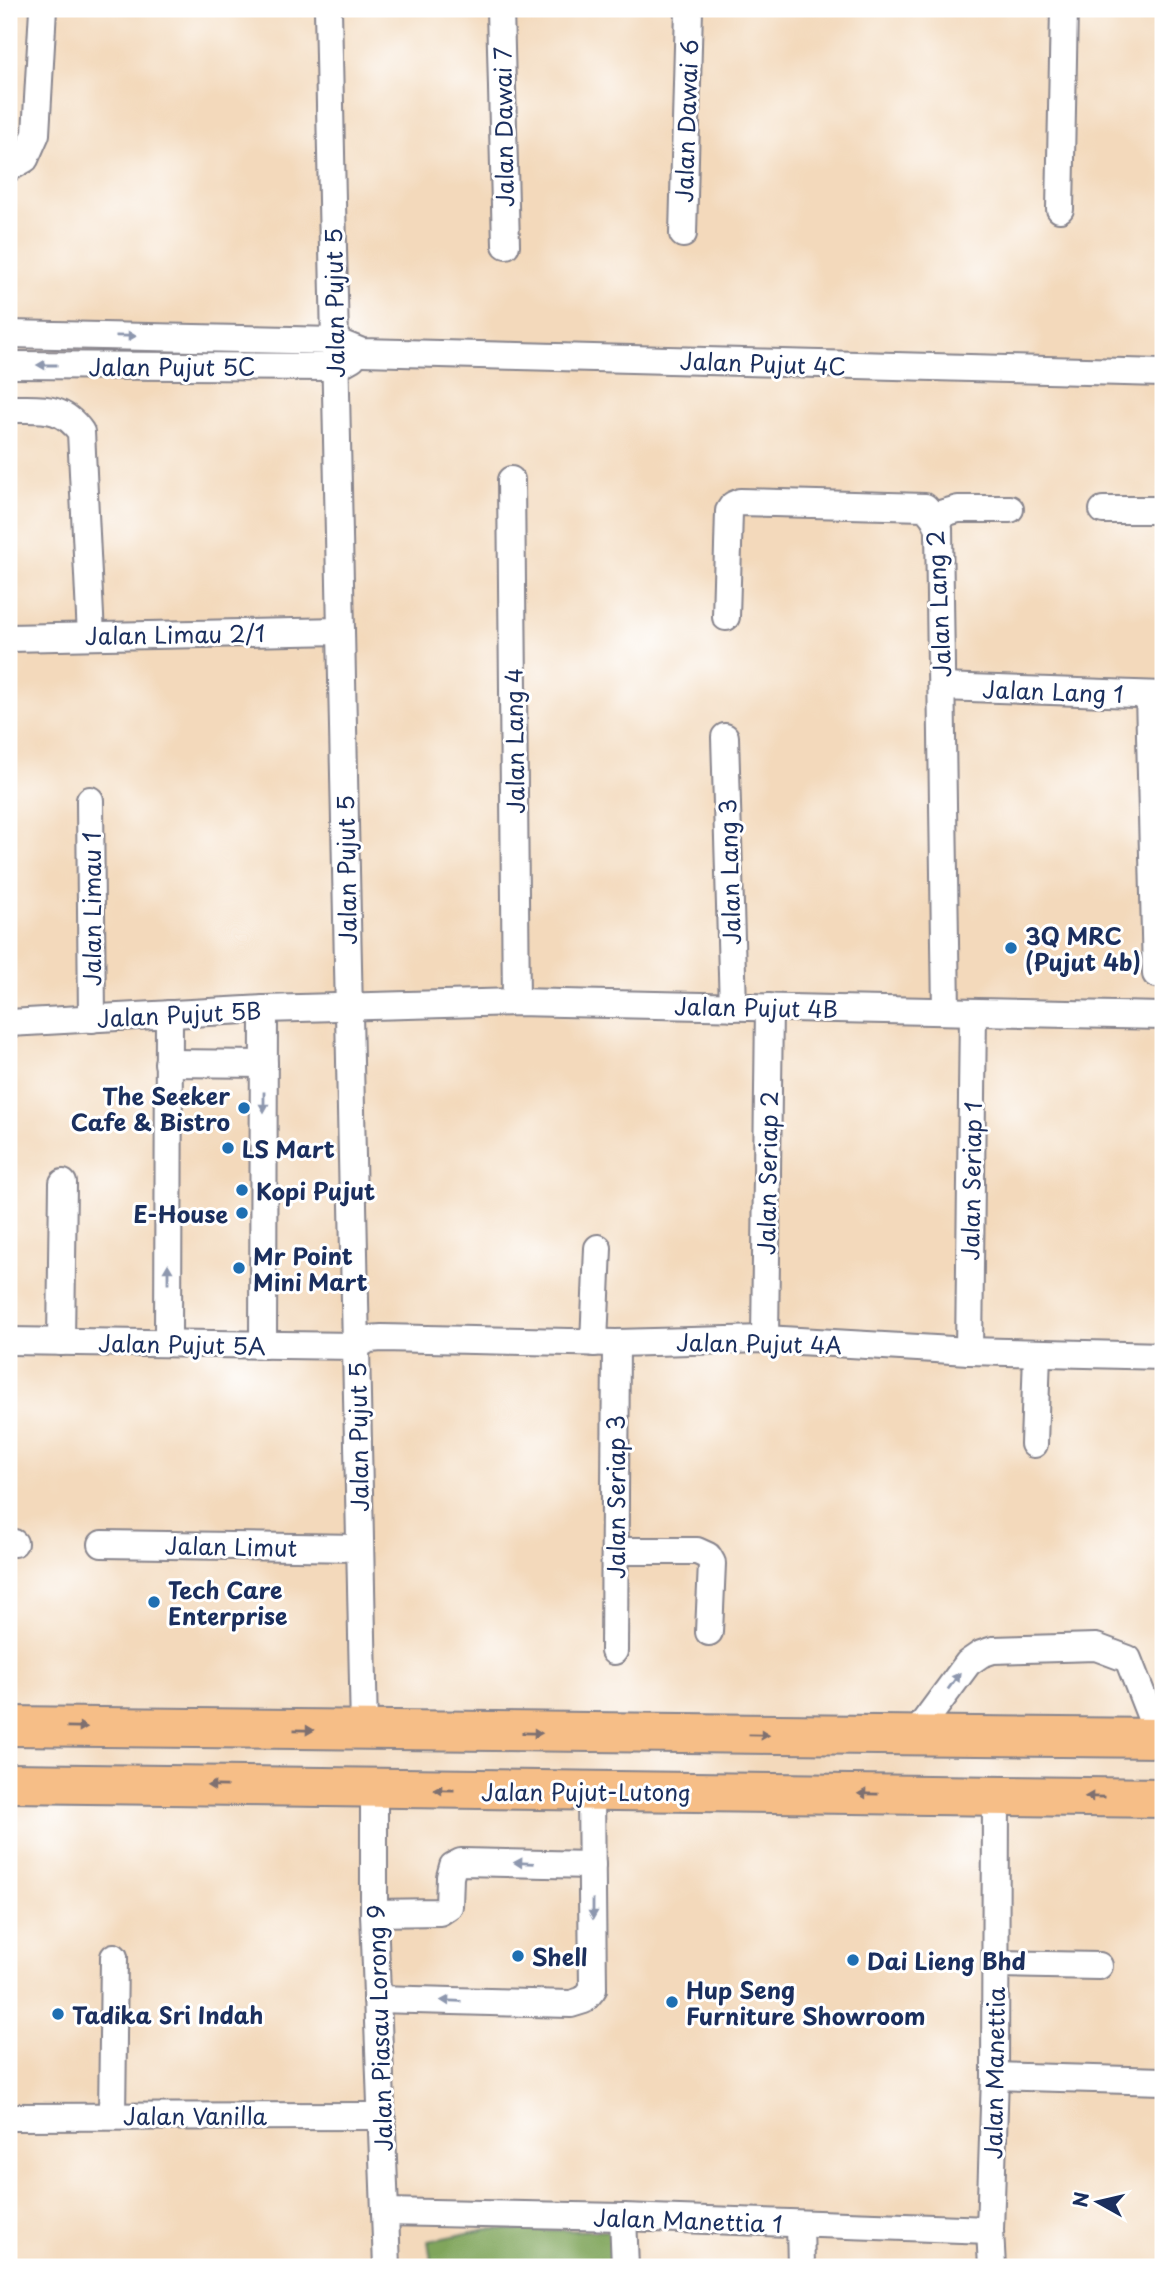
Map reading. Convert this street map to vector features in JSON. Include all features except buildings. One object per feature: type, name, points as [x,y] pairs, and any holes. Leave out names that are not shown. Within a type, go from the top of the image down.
[{"type":"highway","points":[[9,1726],[1161,1738]]},
{"type":"highway","name":"Jalan Pujut-Lutong","points":[[9,1783],[1163,1798]]},
{"type":"street","points":[[9,168],[24,159],[36,134],[43,9]]},
{"type":"street","name":"Jalan Pujut 5","points":[[328,9],[364,1731]]},
{"type":"street","name":"Jalan Dawai 7","points":[[500,9],[506,245]]},
{"type":"street","name":"Jalan Dawai 6","points":[[683,234],[689,9]]},
{"type":"street","points":[[1060,209],[1064,9]]},
{"type":"street","name":"Jalan Pujut 5C","points":[[9,334],[336,354]]},
{"type":"street","name":"Jalan Pujut 4C","points":[[336,354],[362,352],[1163,373]]},
{"type":"street","name":"Jalan Pujut 5C","points":[[9,365],[336,354]]},
{"type":"street","points":[[9,409],[58,410],[72,419],[81,432],[91,636]]},
{"type":"street","name":"Jalan Lang 4","points":[[511,480],[516,1002]]},
{"type":"street","name":"Jalan Lang 2","points":[[726,617],[729,511],[733,505],[740,502],[925,507],[933,516],[939,528],[946,1011]]},
{"type":"street","points":[[933,516],[958,509],[1010,509]]},
{"type":"street","points":[[1103,510],[1163,510]]},
{"type":"street","name":"Jalan Limau 2/1","points":[[9,638],[341,631]]},
{"type":"street","name":"Jalan Lang 1","points":[[942,687],[1156,695]]},
{"type":"street","points":[[1156,695],[1156,974]]},
{"type":"street","name":"Jalan Lang 3","points":[[725,737],[733,1007]]},
{"type":"street","name":"Jalan Limau 1","points":[[90,800],[92,1019]]},
{"type":"street","name":"Jalan Pujut 4B","points":[[349,1006],[516,1002],[1163,1016]]},
{"type":"street","name":"Jalan Pujut 5B","points":[[9,1023],[349,1006]]},
{"type":"street","name":"Jalan Seriap 2","points":[[765,1339],[769,1007]]},
{"type":"street","points":[[263,1345],[264,1009]]},
{"type":"street","name":"Jalan Seriap 1","points":[[969,1351],[973,1012]]},
{"type":"street","points":[[168,1342],[169,1014]]},
{"type":"street","points":[[168,1063],[264,1064]]},
{"type":"street","points":[[61,1342],[64,1183]]},
{"type":"street","name":"Jalan Seriap 3","points":[[597,1248],[605,1343],[615,1551],[614,1651]]},
{"type":"street","name":"Jalan Pujut 4A","points":[[356,1346],[369,1339],[382,1338],[605,1343],[765,1339],[969,1351],[1163,1356]]},
{"type":"street","name":"Jalan Pujut 5A","points":[[9,1341],[356,1346]]},
{"type":"street","points":[[1034,1444],[1037,1353]]},
{"type":"street","name":"Jalan Limut","points":[[102,1545],[360,1548]]},
{"type":"street","points":[[615,1551],[697,1551],[708,1556],[712,1563],[709,1632]]},
{"type":"street","points":[[914,1736],[968,1662],[981,1654],[993,1650],[1096,1647],[1128,1658],[1161,1738]]},
{"type":"street","name":"Jalan Piasau Lorong 9","points":[[374,1788],[374,1913],[387,2267]]},
{"type":"street","points":[[377,1999],[570,2004],[584,2000],[593,1990],[591,1792]]},
{"type":"street","name":"Jalan Manettia","points":[[992,2267],[990,2230],[995,2076],[996,1795]]},
{"type":"street","points":[[374,1913],[445,1910],[449,1906],[453,1866],[461,1862],[592,1865]]},
{"type":"street","points":[[112,2116],[114,1957]]},
{"type":"street","points":[[996,1964],[1099,1966]]},
{"type":"street","points":[[995,2076],[1163,2081]]},
{"type":"street","name":"Jalan Vanilla","points":[[9,2116],[382,2116]]},
{"type":"street","name":"Jalan Manettia 1","points":[[385,2212],[990,2230]]},
{"type":"street","points":[[623,2217],[625,2267]]},
{"type":"street","points":[[800,2224],[801,2267]]},
{"type":"green space","points":[[487,2229],[614,2231],[615,2267],[432,2267],[428,2241]]},
{"type":"place","name":"3Q MRC (Pujut 4b)","points":[[1011,948]]},
{"type":"place","name":"The Seeker Cafe & Bistro","points":[[244,1108]]},
{"type":"place","name":"LS Mart","points":[[228,1148]]},
{"type":"place","name":"Kopi Pujut","points":[[242,1190]]},
{"type":"place","name":"E-House","points":[[242,1213]]},
{"type":"place","name":"Mr Point Mini Mart","points":[[239,1268]]},
{"type":"place","name":"Tech Care Enterprise","points":[[154,1602]]},
{"type":"place","name":"Shell","points":[[518,1956]]},
{"type":"place","name":"Dai Lieng Bhd","points":[[853,1960]]},
{"type":"place","name":"Hup Seng Furniture Showroom","points":[[672,2002]]},
{"type":"place","name":"Tadika Sri Indah","points":[[58,2014]]}]
